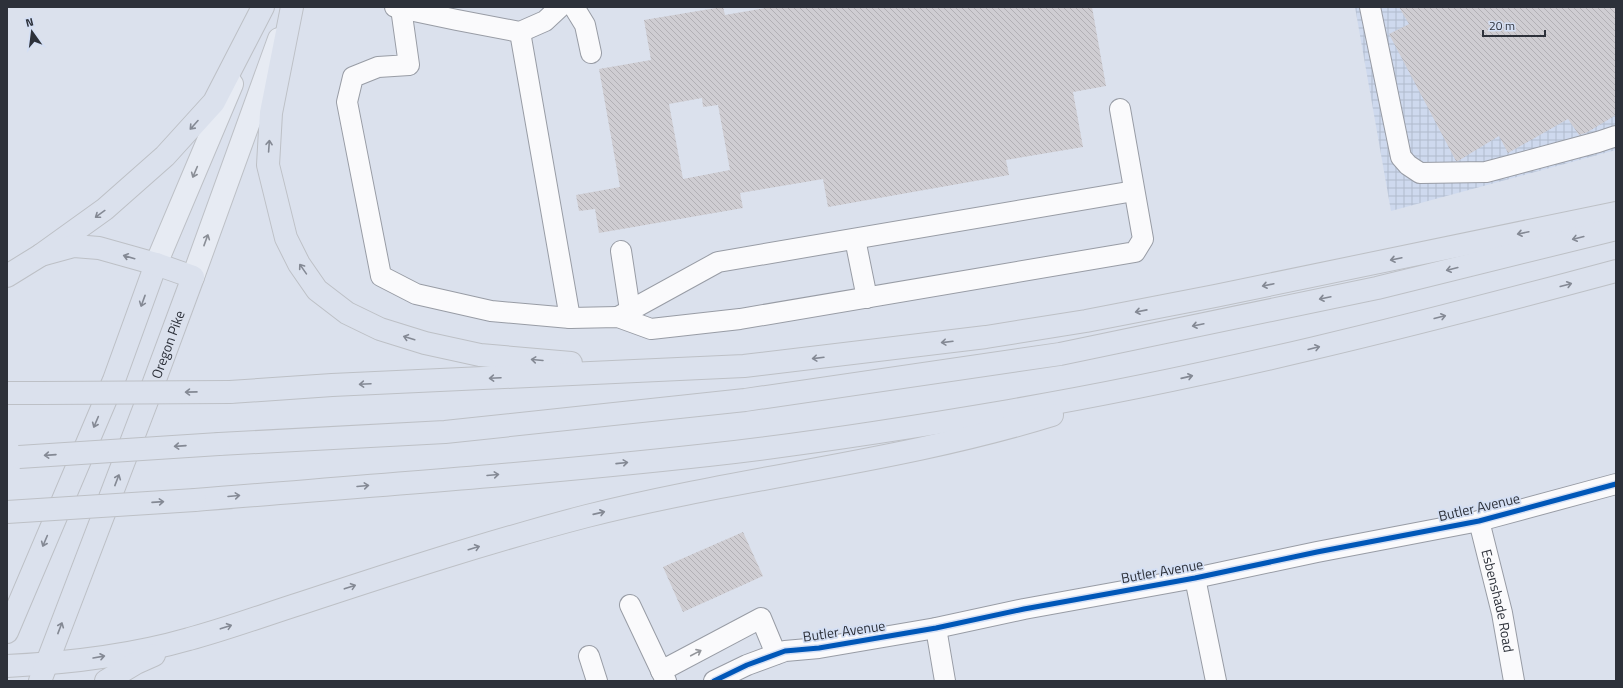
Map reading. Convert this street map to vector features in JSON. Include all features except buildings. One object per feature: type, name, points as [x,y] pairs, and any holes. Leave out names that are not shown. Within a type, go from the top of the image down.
[{"type":"highway","points":[[7,276],[41,255],[106,209],[165,156],[214,102],[263,7]]},
{"type":"highway","points":[[291,7],[271,113],[268,165],[286,238],[299,264],[317,290],[347,313],[380,329],[425,343],[480,355],[571,363],[744,366]]},
{"type":"highway","points":[[7,393],[230,392],[348,384],[744,366],[986,338],[1086,321],[1616,214]]},
{"type":"highway","points":[[13,457],[445,432],[745,400],[1052,355],[1377,288],[1616,229]]},
{"type":"highway","points":[[41,255],[74,246],[99,248],[156,264],[193,277]]},
{"type":"highway","points":[[7,632],[114,380],[156,264]]},
{"type":"highway","points":[[7,512],[195,500],[539,472],[710,455],[1007,412],[1149,386],[1397,328],[1616,271]]},
{"type":"highway","name":"Oregon Pike","points":[[43,672],[193,277]]},
{"type":"highway","points":[[7,666],[43,672],[87,660],[189,639],[432,561],[588,516],[698,492],[879,457],[1014,427],[1149,386]]},
{"type":"highway","points":[[106,681],[136,663],[189,639]]},
{"type":"main road","points":[[156,264],[263,7]]},
{"type":"main road","name":"Oregon Pike","points":[[193,277],[291,7]]},
{"type":"street","points":[[560,7],[545,21],[520,32],[398,8],[409,65],[378,68],[353,77],[347,102],[381,276],[416,294],[491,311],[570,318],[624,314],[718,262],[1134,191]]},
{"type":"street","points":[[574,7],[585,25],[591,53]]},
{"type":"street","points":[[1370,7],[1401,156],[1408,165],[1420,173],[1486,172],[1616,136]]},
{"type":"street","points":[[520,32],[570,318]]},
{"type":"street","points":[[624,314],[651,329],[740,319],[1135,252],[1143,239],[1120,109]]},
{"type":"street","points":[[855,239],[867,298]]},
{"type":"street","points":[[621,251],[624,314]]},
{"type":"street","name":"Butler Avenue","points":[[714,681],[747,665],[785,651],[819,648],[936,628],[1024,609],[1195,578],[1317,552],[1479,521],[1616,484]]},
{"type":"street","name":"Esbenshade Road","points":[[1479,521],[1501,605],[1514,681]]},
{"type":"street","points":[[1195,578],[1216,681]]},
{"type":"street","points":[[630,605],[663,676],[760,618],[776,654]]},
{"type":"street","points":[[936,628],[945,681]]},
{"type":"street","points":[[589,656],[597,681]]},
{"type":"shaded area","points":[[1355,7],[1616,7],[1616,150],[1391,211]]},
{"type":"cycle path","points":[[714,681],[747,665],[785,651],[819,648],[936,628],[1024,609],[1195,578],[1317,552],[1479,521],[1616,484]]}]
